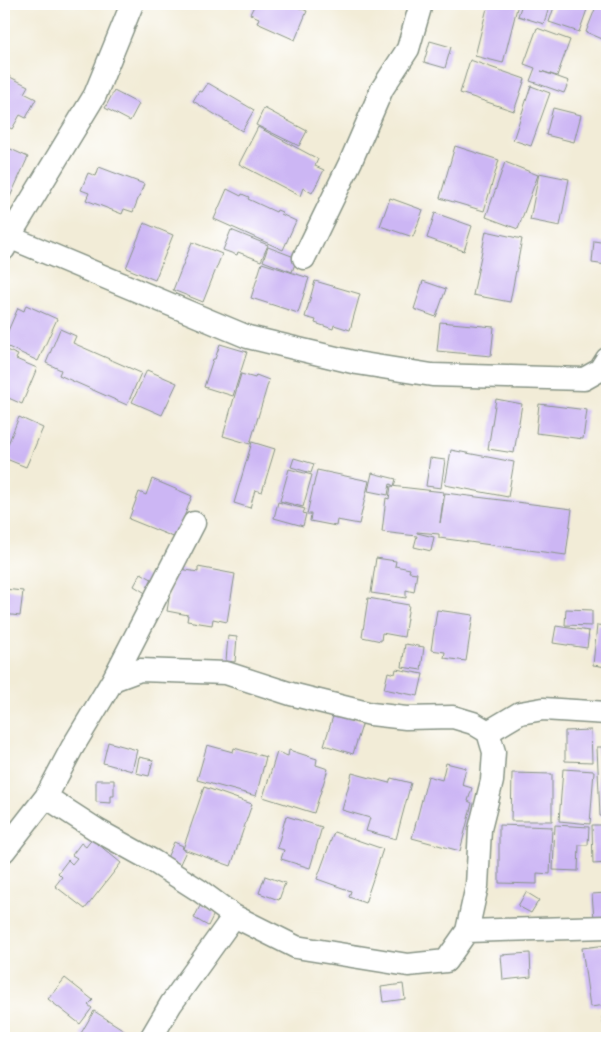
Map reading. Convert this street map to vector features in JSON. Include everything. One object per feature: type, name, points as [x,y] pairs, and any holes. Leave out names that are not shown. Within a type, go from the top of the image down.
[{"type":"street","points":[[132,4],[95,95],[6,243],[248,337],[357,363],[432,375],[584,379],[600,370],[607,359]]},
{"type":"street","points":[[304,258],[351,161],[382,89],[408,49],[421,4]]},
{"type":"street","points":[[4,851],[46,797],[72,748],[113,680],[194,523]]},
{"type":"street","points":[[46,797],[97,830],[154,861],[234,916],[296,947],[408,965],[446,961],[467,931],[477,886],[480,829],[492,781],[494,752],[488,732],[473,723],[453,717],[406,718],[372,714],[291,694],[226,673],[140,670],[113,680]]},
{"type":"street","points":[[488,732],[520,713],[543,710],[607,712]]},
{"type":"street","points":[[151,1038],[171,1004],[234,916]]},
{"type":"street","points":[[467,931],[607,927]]},
{"type":"building","points":[[255,4],[290,4],[307,11],[295,40],[257,23],[259,18],[250,14]]},
{"type":"building","points":[[488,4],[518,4],[503,63],[475,56]]},
{"type":"building","points":[[522,4],[550,4],[544,24],[518,16]]},
{"type":"building","points":[[555,4],[589,4],[579,32],[549,22]]},
{"type":"building","points":[[597,4],[607,6],[607,41],[586,32]]},
{"type":"building","points":[[537,28],[570,40],[557,76],[541,71],[569,81],[564,93],[530,81],[535,68],[524,64]]},
{"type":"building","points":[[430,41],[451,47],[445,68],[424,62]]},
{"type":"building","points":[[470,60],[525,79],[514,111],[460,93]]},
{"type":"building","points":[[4,74],[28,86],[24,93],[36,99],[26,118],[20,115],[12,129],[4,125]]},
{"type":"building","points":[[208,83],[254,110],[242,131],[193,101],[199,91],[202,92]]},
{"type":"building","points":[[531,86],[550,93],[531,146],[513,140]]},
{"type":"building","points":[[114,91],[139,104],[130,121],[105,108]]},
{"type":"building","points":[[264,108],[307,131],[299,146],[256,125]]},
{"type":"building","points":[[553,108],[581,115],[574,142],[546,135]]},
{"type":"building","points":[[258,127],[318,159],[315,166],[324,170],[312,193],[303,188],[300,196],[239,164]]},
{"type":"building","points":[[4,146],[28,157],[10,197],[4,194]]},
{"type":"building","points":[[455,146],[499,160],[484,211],[440,198]]},
{"type":"building","points":[[505,162],[538,175],[518,229],[486,217]]},
{"type":"building","points":[[99,167],[144,184],[133,212],[124,209],[122,214],[86,200],[89,193],[81,190],[88,173],[96,176]]},
{"type":"building","points":[[539,173],[569,179],[560,226],[530,220]]},
{"type":"building","points":[[227,189],[241,196],[242,194],[249,197],[248,199],[276,212],[277,210],[282,212],[281,214],[296,221],[283,250],[214,219]]},
{"type":"building","points":[[390,198],[423,210],[413,237],[380,226]]},
{"type":"building","points":[[435,213],[472,226],[464,251],[427,238]]},
{"type":"building","points":[[144,223],[173,235],[155,280],[126,268]]},
{"type":"building","points":[[231,230],[268,245],[261,261],[238,252],[237,255],[223,250]]},
{"type":"building","points":[[486,231],[522,239],[510,302],[473,295]]},
{"type":"building","points":[[594,241],[607,243],[607,265],[592,263]]},
{"type":"building","points":[[192,242],[222,254],[203,302],[173,290]]},
{"type":"building","points":[[268,247],[297,258],[292,272],[263,261]]},
{"type":"building","points":[[262,263],[309,278],[298,313],[251,298]]},
{"type":"building","points":[[315,281],[360,294],[350,330],[334,325],[333,329],[315,323],[316,320],[305,317]]},
{"type":"building","points":[[423,281],[446,289],[436,317],[414,309]]},
{"type":"building","points":[[26,305],[57,319],[38,361],[4,345],[4,340],[18,308],[24,311]]},
{"type":"building","points":[[440,322],[494,327],[491,356],[437,351]]},
{"type":"building","points":[[60,329],[76,336],[73,343],[141,373],[127,405],[59,375],[61,370],[46,363]]},
{"type":"building","points":[[220,344],[247,352],[233,396],[204,387]]},
{"type":"building","points":[[4,349],[18,355],[16,359],[37,368],[22,404],[4,396]]},
{"type":"building","points":[[147,370],[177,383],[162,415],[132,402]]},
{"type":"building","points":[[241,374],[255,378],[256,375],[269,380],[250,444],[223,436]]},
{"type":"building","points":[[496,399],[522,404],[514,453],[488,449]]},
{"type":"building","points":[[539,404],[587,410],[583,439],[536,433]]},
{"type":"building","points":[[19,417],[43,428],[26,467],[4,458]]},
{"type":"building","points":[[252,442],[275,449],[262,492],[255,490],[250,508],[234,503]]},
{"type":"building","points":[[451,450],[514,462],[508,497],[445,485]]},
{"type":"building","points":[[294,458],[314,464],[311,473],[291,467]]},
{"type":"building","points":[[430,458],[445,460],[441,488],[426,486]]},
{"type":"building","points":[[289,469],[312,475],[303,507],[280,501]]},
{"type":"building","points":[[317,470],[369,481],[359,524],[337,520],[336,526],[310,521],[311,514],[307,514]]},
{"type":"building","points":[[372,473],[396,479],[394,486],[390,484],[388,495],[368,491]]},
{"type":"building","points":[[152,479],[192,496],[176,538],[129,519],[139,492],[146,495]]},
{"type":"building","points":[[391,486],[444,492],[440,523],[445,493],[572,509],[566,555],[439,538],[439,534],[417,532],[434,537],[431,551],[414,547],[417,536],[382,532],[386,498],[389,499]]},
{"type":"building","points":[[278,502],[305,509],[303,513],[306,514],[303,526],[274,518]]},
{"type":"building","points":[[376,558],[396,561],[395,566],[410,569],[409,572],[417,573],[414,592],[406,590],[406,598],[371,593]]},
{"type":"building","points":[[198,567],[235,574],[227,622],[213,619],[212,625],[187,621],[188,615],[167,611],[174,568],[198,572]]},
{"type":"building","points":[[141,573],[155,581],[147,594],[134,586]]},
{"type":"building","points":[[4,589],[23,591],[20,616],[4,614]]},
{"type":"building","points":[[368,598],[409,605],[404,637],[382,633],[381,641],[362,637]]},
{"type":"building","points":[[566,609],[592,610],[592,626],[565,625]]},
{"type":"building","points":[[437,610],[473,615],[466,661],[444,658],[445,652],[431,650]]},
{"type":"building","points":[[597,625],[607,626],[607,667],[593,665]]},
{"type":"building","points":[[556,626],[589,631],[587,648],[553,643]]},
{"type":"building","points":[[228,636],[237,637],[235,662],[226,661]]},
{"type":"building","points":[[405,644],[424,647],[421,670],[402,667]]},
{"type":"building","points":[[396,669],[423,674],[418,696],[384,689],[388,672],[395,674]]},
{"type":"building","points":[[334,713],[363,722],[353,754],[324,745]]},
{"type":"building","points":[[591,730],[592,762],[565,761],[565,731]]},
{"type":"building","points":[[108,742],[137,750],[132,771],[103,763]]},
{"type":"building","points":[[207,745],[233,752],[234,748],[266,757],[256,796],[197,780]]},
{"type":"building","points":[[597,747],[607,747],[607,816],[600,816]]},
{"type":"building","points":[[289,750],[317,759],[316,765],[328,769],[314,813],[263,797],[277,752],[288,756]]},
{"type":"building","points":[[139,757],[153,760],[149,776],[136,773]]},
{"type":"building","points":[[446,763],[466,768],[462,785],[472,788],[468,801],[472,803],[460,851],[412,838],[428,776],[442,780]]},
{"type":"building","points":[[563,769],[594,771],[590,824],[559,821]]},
{"type":"building","points":[[352,773],[389,783],[391,778],[411,783],[396,839],[366,831],[370,818],[342,810]]},
{"type":"building","points":[[512,773],[552,774],[552,821],[511,821]]},
{"type":"building","points":[[96,780],[114,780],[114,796],[111,796],[111,803],[96,802]]},
{"type":"building","points":[[204,787],[252,804],[231,866],[183,849]]},
{"type":"building","points":[[286,816],[322,827],[310,868],[281,859],[284,850],[277,848]]},
{"type":"building","points":[[499,825],[552,827],[550,874],[537,873],[537,884],[499,883]]},
{"type":"building","points":[[555,825],[589,827],[588,845],[579,845],[578,871],[553,870]]},
{"type":"building","points":[[592,825],[607,825],[607,863],[593,864]]},
{"type":"building","points":[[334,832],[383,849],[365,903],[349,897],[351,891],[317,879]]},
{"type":"building","points":[[92,839],[121,863],[85,909],[55,886],[62,877],[58,873],[68,860],[72,864],[77,858],[72,855],[81,843],[86,847]]},
{"type":"building","points":[[174,842],[183,846],[182,849],[186,851],[179,866],[166,860]]},
{"type":"building","points":[[265,876],[285,883],[279,900],[259,893]]},
{"type":"building","points":[[526,892],[539,900],[531,913],[518,906]]},
{"type":"building","points":[[607,893],[607,918],[594,919],[592,894]]},
{"type":"building","points":[[201,904],[215,912],[208,926],[194,918]]},
{"type":"building","points":[[607,945],[607,1005],[590,1007],[582,948]]},
{"type":"building","points":[[530,953],[531,977],[503,980],[501,955]]},
{"type":"building","points":[[65,978],[93,1000],[88,1005],[92,1008],[80,1024],[48,999]]},
{"type":"building","points":[[403,984],[405,999],[383,1002],[381,987]]},
{"type":"building","points":[[94,1011],[124,1030],[119,1038],[86,1038],[80,1035]]},
{"type":"building","points":[[607,1016],[607,1038],[606,1038],[602,1017]]}]
